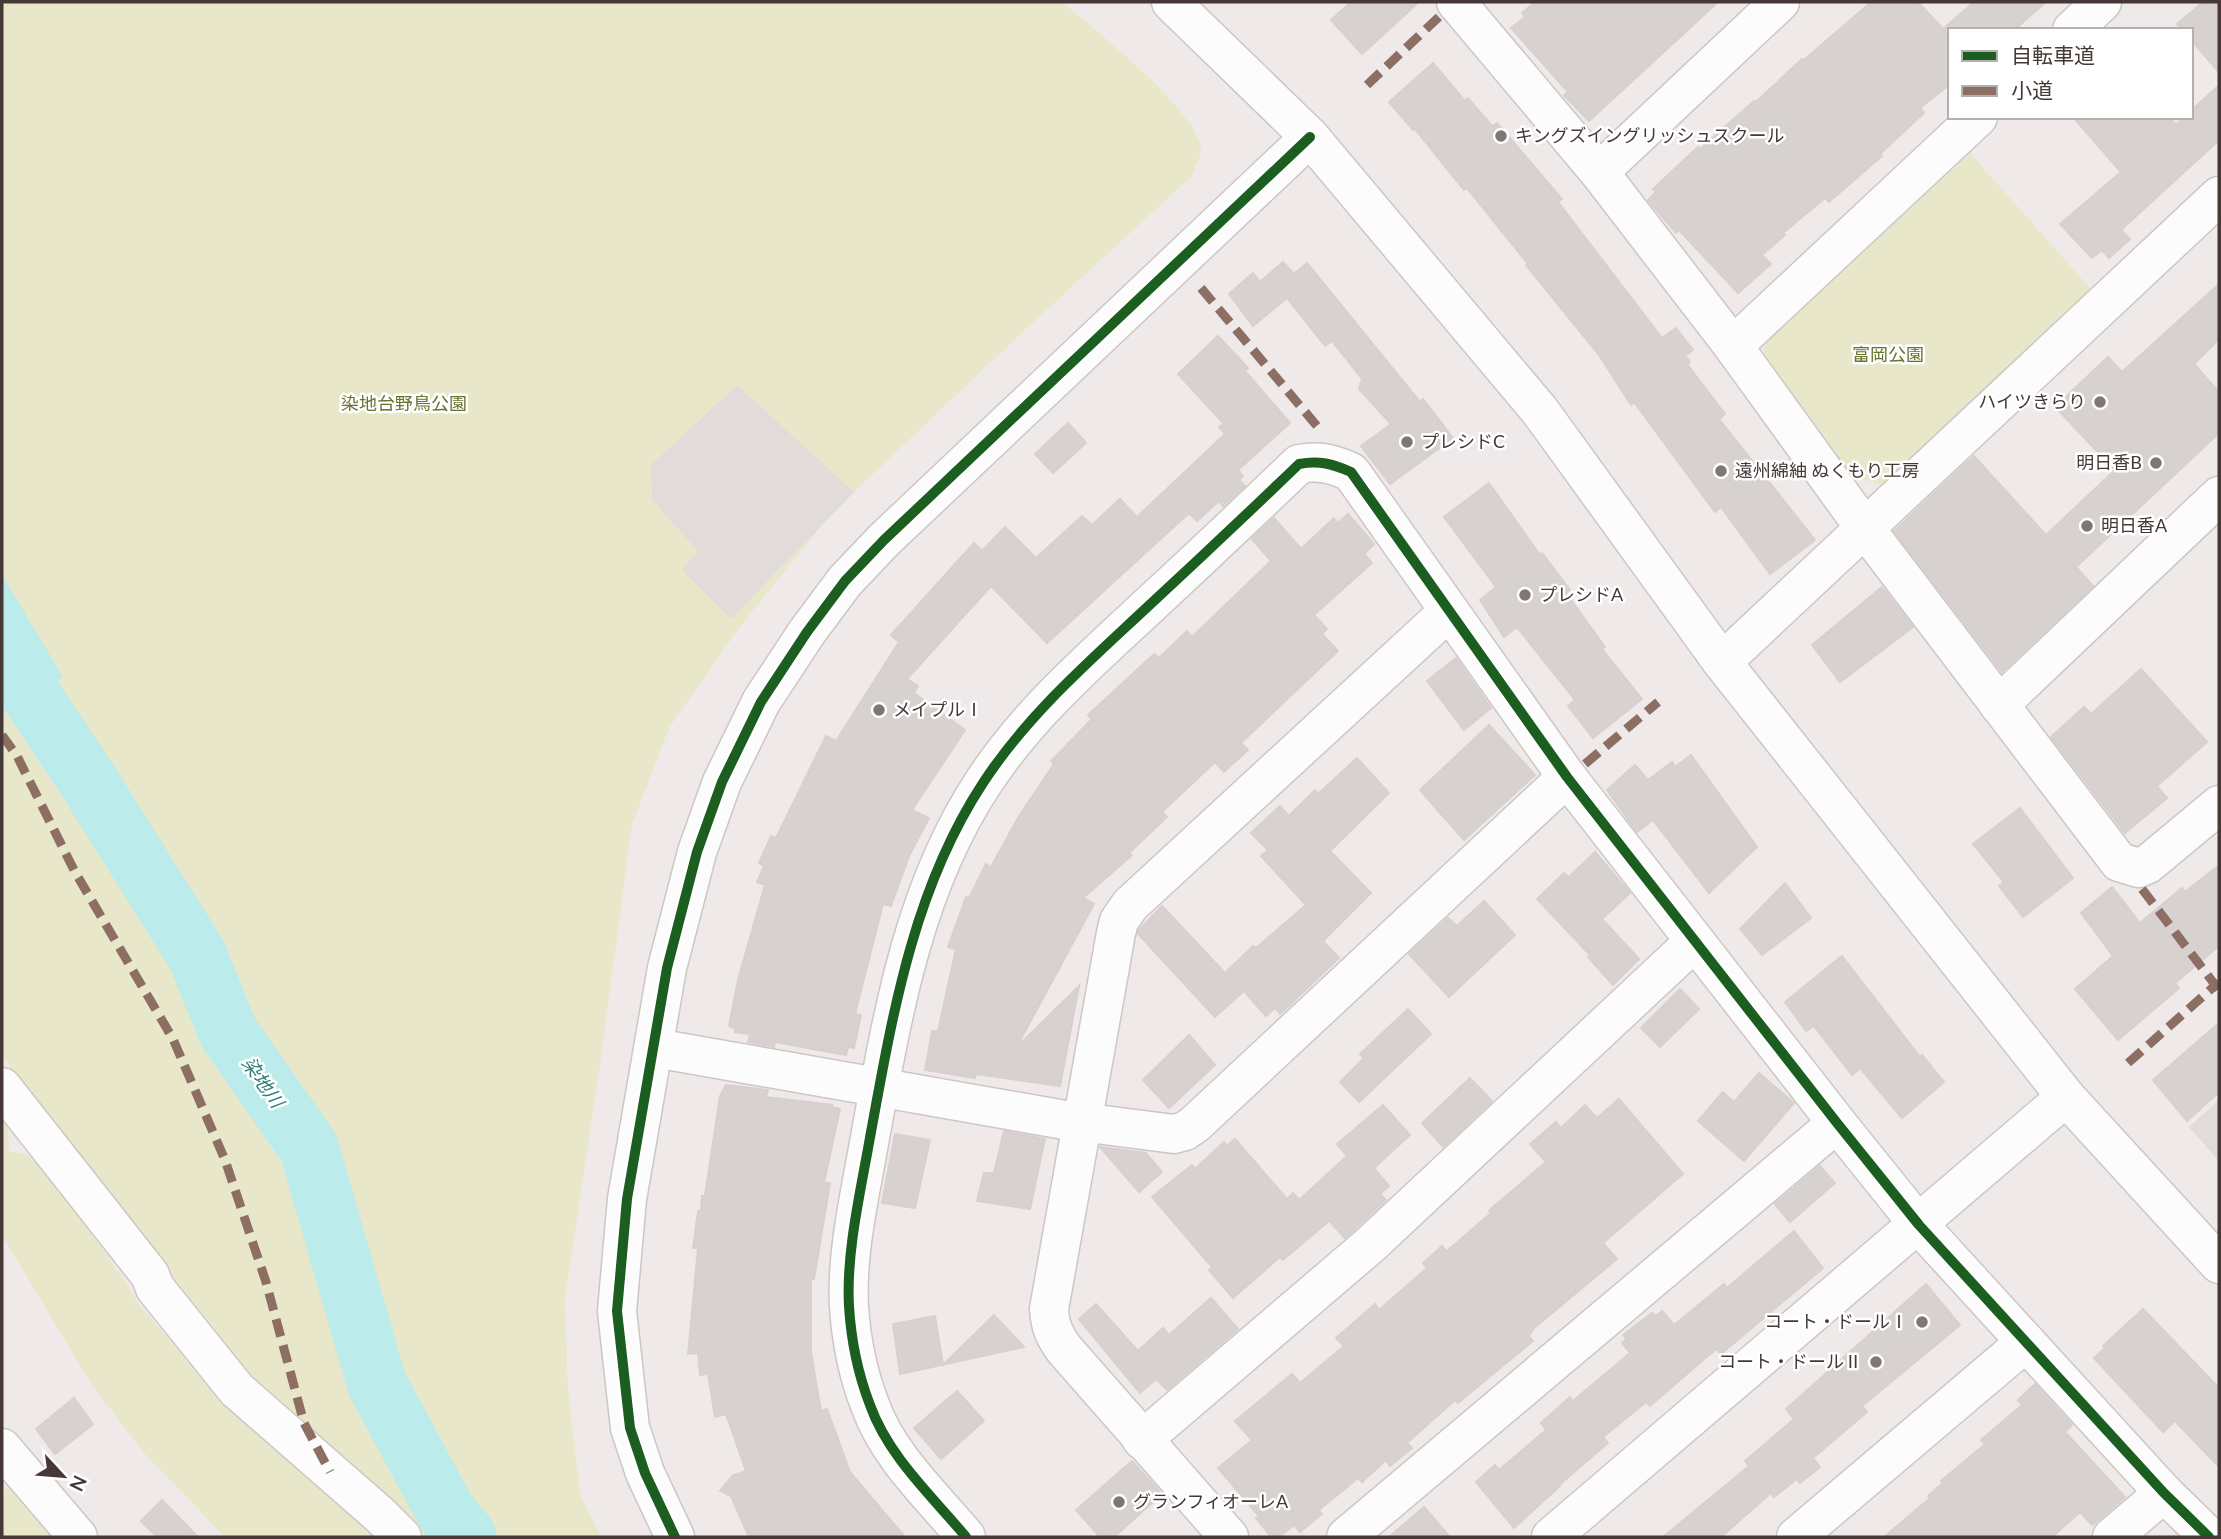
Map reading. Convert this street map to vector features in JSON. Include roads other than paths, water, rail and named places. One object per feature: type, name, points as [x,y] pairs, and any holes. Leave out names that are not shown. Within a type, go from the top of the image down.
[{"type":"street","points":[[1171,2],[1310,137],[1540,411],[1721,662],[2066,1097],[2219,1264]]},
{"type":"street","points":[[1456,2],[1599,172],[1733,346],[1864,527],[2119,862],[2139,868],[2148,864],[2219,805]]},
{"type":"street","points":[[1599,172],[1780,2]]},
{"type":"street","points":[[2074,28],[2102,2]]},
{"type":"street","points":[[1733,346],[1976,119]]},
{"type":"street","points":[[675,1537],[645,1474],[630,1428],[617,1311],[627,1199],[667,968],[697,852],[722,782],[761,702],[807,632],[845,581],[884,540],[1310,137]]},
{"type":"street","points":[[1721,662],[2219,196]]},
{"type":"street","points":[[966,1537],[881,1433],[869,1402],[854,1344],[849,1305],[849,1278],[859,1198],[900,981],[914,928],[946,852],[983,782],[1051,697],[1299,464],[1314,461],[1333,464],[1351,472],[1567,777],[1919,1225],[2164,1493],[2209,1537]]},
{"type":"street","points":[[1999,705],[2219,496]]},
{"type":"street","points":[[1228,1537],[1063,1349],[1052,1333],[1049,1320],[1116,933],[1124,912],[1448,612]]},
{"type":"street","points":[[655,1048],[1082,1122],[1165,1134],[1185,1131],[1567,777]]},
{"type":"street","points":[[1142,1440],[1370,1245],[1694,942]]},
{"type":"street","points":[[2,1087],[237,1390],[401,1537]]},
{"type":"street","points":[[1552,1537],[2066,1097]]},
{"type":"street","points":[[1346,1537],[1837,1123]]},
{"type":"street","points":[[1796,1537],[2026,1342]]},
{"type":"street","points":[[2,1448],[78,1537]]},
{"type":"street","points":[[2112,1537],[2164,1493]]},
{"type":"water","points":[[2,575],[63,677],[51,686],[139,833],[117,848],[51,737],[28,705],[17,710],[2,686]]},
{"type":"waterway","name":"染地川","points":[[2,652],[88,781],[197,955],[228,1032],[309,1148],[377,1384],[446,1512],[467,1537]]},
{"type":"place","name":"キングズイングリッシュスクール","points":[[1501,136]]},
{"type":"place","name":"ハイツきらり","points":[[2100,402]]},
{"type":"place","name":"プレシドC","points":[[1407,442]]},
{"type":"place","name":"明日香B","points":[[2156,463]]},
{"type":"place","name":"遠州綿紬 ぬくもり工房","points":[[1721,471]]},
{"type":"place","name":"明日香A","points":[[2087,526]]},
{"type":"place","name":"プレシドA","points":[[1525,595]]},
{"type":"place","name":"メイプルⅠ","points":[[879,710]]},
{"type":"place","name":"コート・ドールⅠ","points":[[1922,1322]]},
{"type":"place","name":"コート・ドールⅡ","points":[[1876,1362]]},
{"type":"place","name":"グランフィオーレA","points":[[1119,1502]]},
{"type":"park label","name":"富岡公園","points":[[1888,355]]},
{"type":"park label","name":"染地台野鳥公園","points":[[404,404]]}]
